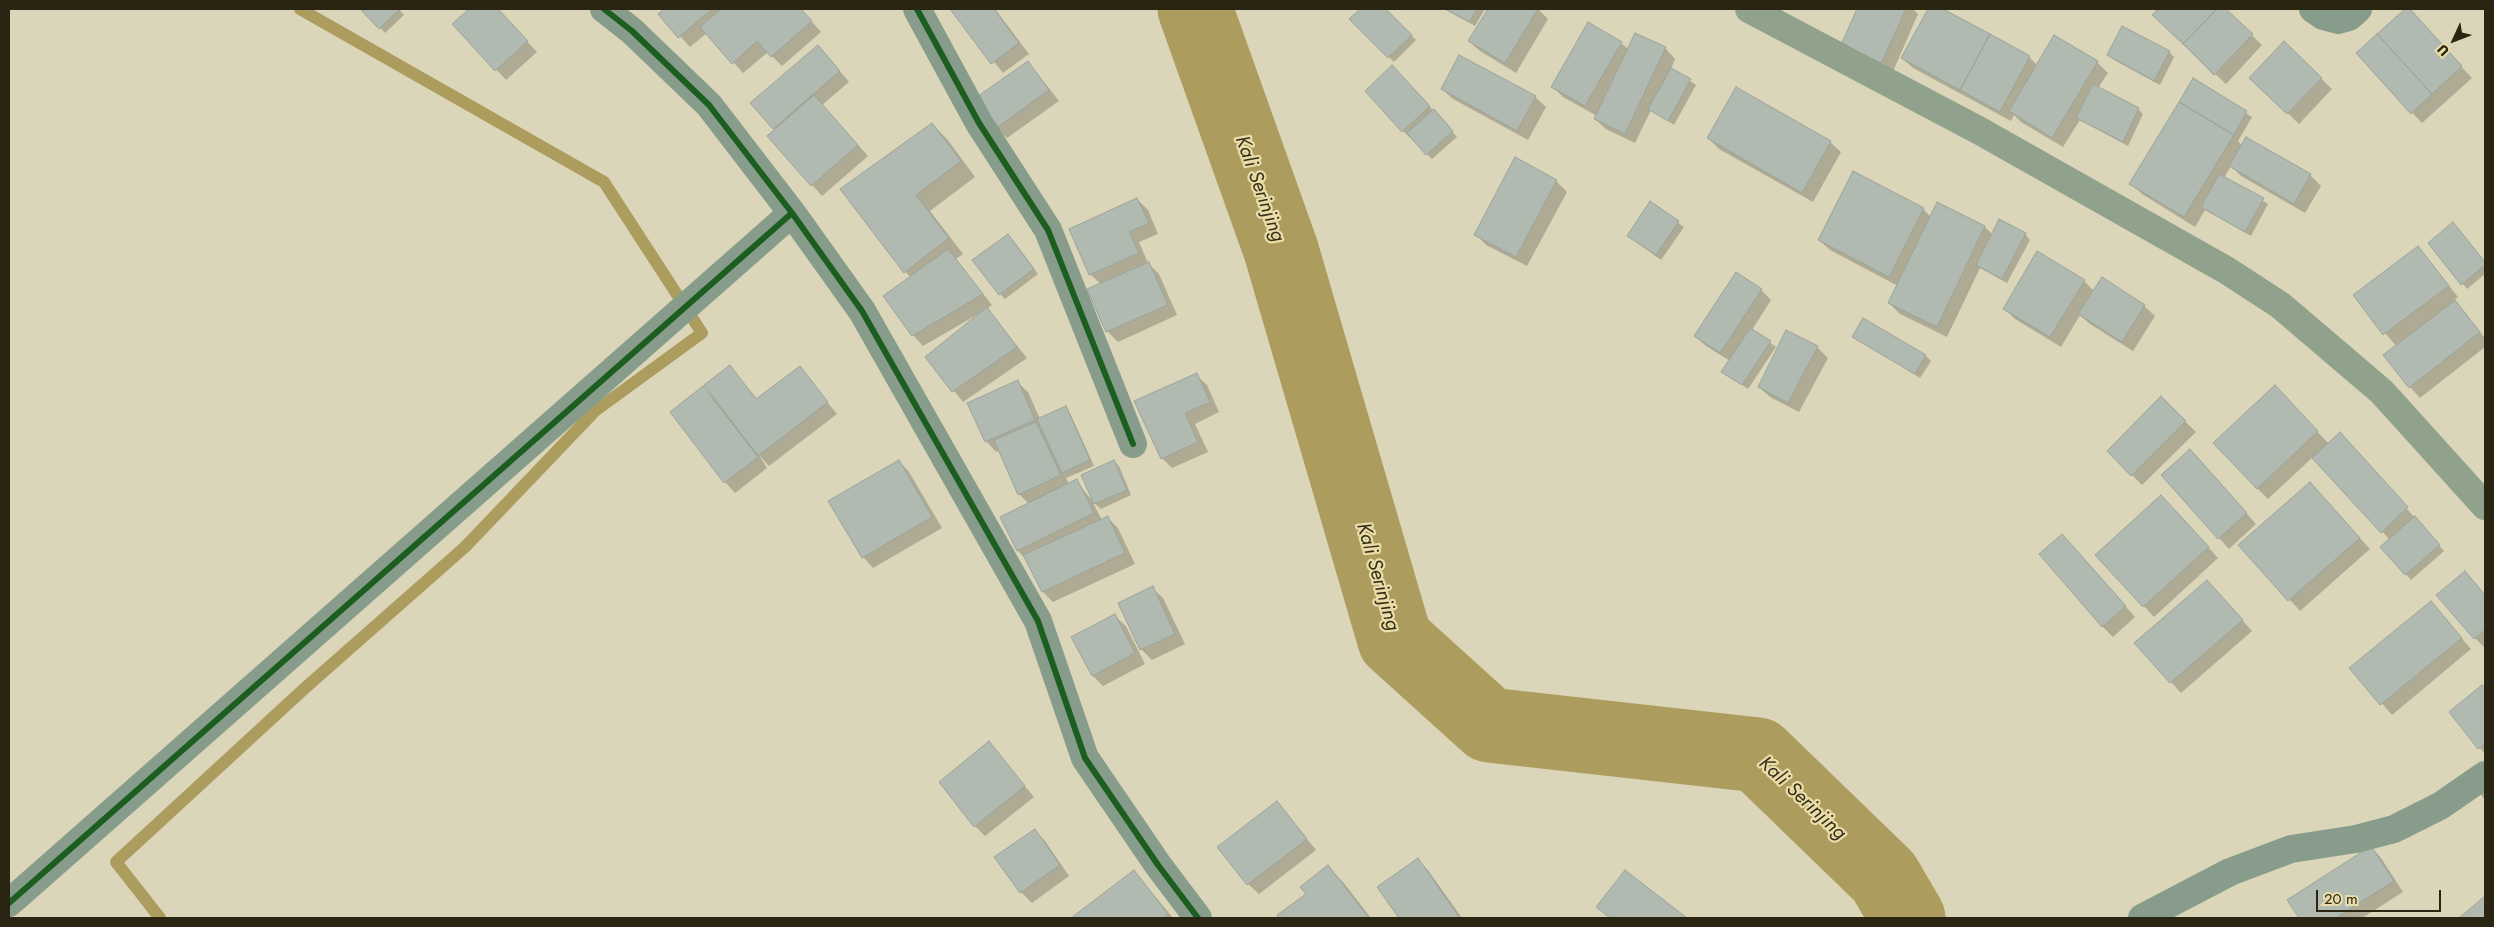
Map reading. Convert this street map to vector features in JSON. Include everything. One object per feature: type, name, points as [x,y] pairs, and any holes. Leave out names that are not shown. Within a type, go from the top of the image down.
[{"type":"main road","points":[[1748,9],[1980,130],[2226,270],[2280,305],[2382,392],[2485,506]]},
{"type":"street","points":[[604,9],[632,31],[709,105],[792,213],[862,312],[1038,621],[1085,758],[1158,865],[1198,918]]},
{"type":"street","points":[[917,9],[979,123],[1048,230],[1133,444]]},
{"type":"street","points":[[2312,9],[2323,16],[2338,20],[2349,17],[2358,9]]},
{"type":"street","points":[[9,903],[666,322],[698,297],[792,213]]},
{"type":"street","points":[[2142,918],[2230,872],[2292,849],[2356,839],[2394,829],[2440,806],[2485,774]]},
{"type":"building","points":[[360,9],[400,9],[379,29]]},
{"type":"building","points":[[469,9],[498,9],[528,41],[495,71],[452,24]]},
{"type":"building","points":[[664,9],[712,9],[678,38],[658,14]]},
{"type":"building","points":[[721,9],[801,9],[812,21],[771,57],[757,41],[732,64],[700,27]]},
{"type":"building","points":[[950,9],[994,9],[1019,43],[991,64]]},
{"type":"building","points":[[1360,9],[1386,9],[1412,35],[1388,58],[1349,19]]},
{"type":"building","points":[[1445,9],[1477,9],[1469,22]]},
{"type":"building","points":[[1488,9],[1538,9],[1505,63],[1468,41]]},
{"type":"building","points":[[1857,9],[1906,9],[1880,66],[1840,47]]},
{"type":"building","points":[[1928,9],[1943,9],[1990,34],[1960,90],[1901,58]]},
{"type":"building","points":[[2159,9],[2217,9],[2183,44],[2152,15]]},
{"type":"building","points":[[2217,9],[2226,9],[2253,34],[2214,75],[2183,44]]},
{"type":"building","points":[[2405,9],[2410,9],[2462,66],[2432,94],[2377,34]]},
{"type":"building","points":[[1588,22],[1622,42],[1585,106],[1551,87]]},
{"type":"building","points":[[2122,26],[2170,51],[2154,81],[2107,55]]},
{"type":"building","points":[[1635,33],[1666,47],[1625,134],[1594,119]]},
{"type":"building","points":[[1990,34],[2030,56],[2000,112],[1960,90]]},
{"type":"building","points":[[2377,34],[2432,94],[2411,114],[2356,53]]},
{"type":"building","points":[[2054,35],[2098,61],[2052,138],[2009,111]]},
{"type":"building","points":[[2284,41],[2322,78],[2287,114],[2249,78]]},
{"type":"building","points":[[818,45],[840,71],[773,129],[750,103]]},
{"type":"building","points":[[1459,55],[1536,96],[1517,131],[1441,89]]},
{"type":"building","points":[[1028,61],[1049,90],[995,129],[974,99]]},
{"type":"building","points":[[1392,65],[1430,106],[1402,132],[1365,91]]},
{"type":"building","points":[[1671,68],[1691,79],[1668,121],[1648,109]]},
{"type":"building","points":[[2193,78],[2247,111],[2234,135],[2179,102]]},
{"type":"building","points":[[2093,84],[2139,108],[2123,142],[2076,118]]},
{"type":"building","points":[[1736,87],[1831,141],[1802,193],[1707,138]]},
{"type":"building","points":[[814,95],[858,145],[811,186],[767,136]]},
{"type":"building","points":[[2179,102],[2234,135],[2184,217],[2129,184]]},
{"type":"building","points":[[1434,109],[1453,131],[1426,155],[1407,133]]},
{"type":"building","points":[[932,123],[961,161],[916,195],[949,238],[904,273],[840,189]]},
{"type":"building","points":[[2246,137],[2311,174],[2294,204],[2229,166]]},
{"type":"building","points":[[1515,157],[1557,180],[1516,257],[1474,235]]},
{"type":"building","points":[[1853,171],[1924,208],[1889,277],[1818,240]]},
{"type":"building","points":[[2219,174],[2264,198],[2245,232],[2201,207]]},
{"type":"building","points":[[1137,198],[1149,223],[1129,232],[1139,253],[1089,275],[1069,229]]},
{"type":"building","points":[[1650,201],[1679,221],[1656,255],[1627,236]]},
{"type":"building","points":[[1937,202],[1985,226],[1937,327],[1888,303]]},
{"type":"building","points":[[1999,219],[2026,233],[2002,279],[1976,265]]},
{"type":"building","points":[[2453,222],[2485,262],[2485,265],[2461,285],[2428,243]]},
{"type":"building","points":[[1008,234],[1034,269],[999,295],[972,260]]},
{"type":"building","points":[[2418,246],[2449,286],[2383,335],[2353,295]]},
{"type":"building","points":[[948,249],[983,294],[912,336],[883,296]]},
{"type":"building","points":[[2037,251],[2085,280],[2050,337],[2003,309]]},
{"type":"building","points":[[1149,262],[1168,305],[1106,332],[1087,289]]},
{"type":"building","points":[[1736,272],[1762,289],[1720,353],[1694,336]]},
{"type":"building","points":[[2102,277],[2145,305],[2122,342],[2078,314]]},
{"type":"building","points":[[2455,300],[2480,332],[2409,388],[2383,355]]},
{"type":"building","points":[[987,307],[1017,347],[952,392],[925,357]]},
{"type":"building","points":[[1863,318],[1926,355],[1915,374],[1852,337]]},
{"type":"building","points":[[1750,328],[1771,341],[1742,385],[1721,372]]},
{"type":"building","points":[[1786,330],[1818,346],[1788,403],[1758,387]]},
{"type":"building","points":[[730,365],[756,399],[800,366],[828,402],[758,456],[704,385]]},
{"type":"building","points":[[1197,373],[1210,402],[1185,413],[1198,442],[1161,459],[1134,401]]},
{"type":"building","points":[[1018,380],[1035,420],[985,442],[967,403]]},
{"type":"building","points":[[2275,385],[2318,431],[2257,489],[2213,443]]},
{"type":"building","points":[[703,386],[758,457],[724,483],[670,412]]},
{"type":"building","points":[[2161,396],[2186,421],[2131,476],[2107,451]]},
{"type":"building","points":[[1066,406],[1090,460],[1062,473],[1037,419]]},
{"type":"building","points":[[1036,422],[1061,475],[1018,495],[994,440]]},
{"type":"building","points":[[2340,432],[2408,507],[2381,533],[2312,458]]},
{"type":"building","points":[[2190,449],[2247,513],[2218,539],[2161,475]]},
{"type":"building","points":[[899,460],[932,517],[862,558],[828,501]]},
{"type":"building","points":[[1114,460],[1127,490],[1094,504],[1081,475]]},
{"type":"building","points":[[1077,479],[1094,513],[1017,551],[1000,517]]},
{"type":"building","points":[[2310,482],[2360,538],[2288,601],[2238,545]]},
{"type":"building","points":[[2161,495],[2209,547],[2143,607],[2095,555]]},
{"type":"building","points":[[1108,516],[1125,553],[1042,592],[1023,555]]},
{"type":"building","points":[[2415,516],[2440,545],[2405,575],[2380,547]]},
{"type":"building","points":[[2062,534],[2126,606],[2102,627],[2039,554]]},
{"type":"building","points":[[2465,571],[2485,595],[2485,630],[2474,639],[2436,595]]},
{"type":"building","points":[[2207,580],[2243,620],[2170,683],[2134,643]]},
{"type":"building","points":[[1153,586],[1175,634],[1140,650],[1118,603]]},
{"type":"building","points":[[2431,601],[2462,638],[2380,705],[2349,668]]},
{"type":"building","points":[[1115,614],[1135,653],[1092,676],[1071,637]]},
{"type":"building","points":[[2482,685],[2485,689],[2485,744],[2478,749],[2449,712]]},
{"type":"building","points":[[989,741],[1025,786],[974,827],[939,782]]},
{"type":"building","points":[[1277,801],[1307,839],[1247,885],[1217,847]]},
{"type":"building","points":[[1035,829],[1060,865],[1020,893],[994,857]]},
{"type":"building","points":[[2371,846],[2394,881],[2336,918],[2299,918],[2287,900]]},
{"type":"building","points":[[1418,858],[1460,918],[1399,918],[1377,887]]},
{"type":"building","points":[[1328,865],[1369,918],[1279,918],[1277,915],[1306,894],[1300,887]]},
{"type":"building","points":[[1134,870],[1168,914],[1163,918],[1071,918]]},
{"type":"building","points":[[1625,870],[1687,918],[1610,918],[1596,907]]},
{"type":"building","points":[[2485,896],[2485,918],[2459,918]]},
{"type":"waterway","points":[[160,918],[116,862],[305,688],[465,547],[595,411],[702,333],[604,182],[300,9]]},
{"type":"waterway","name":"Kali Serinjing","points":[[1195,9],[1281,250],[1395,640],[1489,725],[1758,755],[1884,877],[1908,918]]},
{"type":"cycle path","points":[[604,9],[632,31],[709,105],[792,213],[862,311],[1038,621],[1085,758],[1158,865],[1198,918]]},
{"type":"cycle path","points":[[917,9],[979,123],[1048,230],[1133,444]]},
{"type":"cycle path","points":[[9,903],[792,213]]}]
